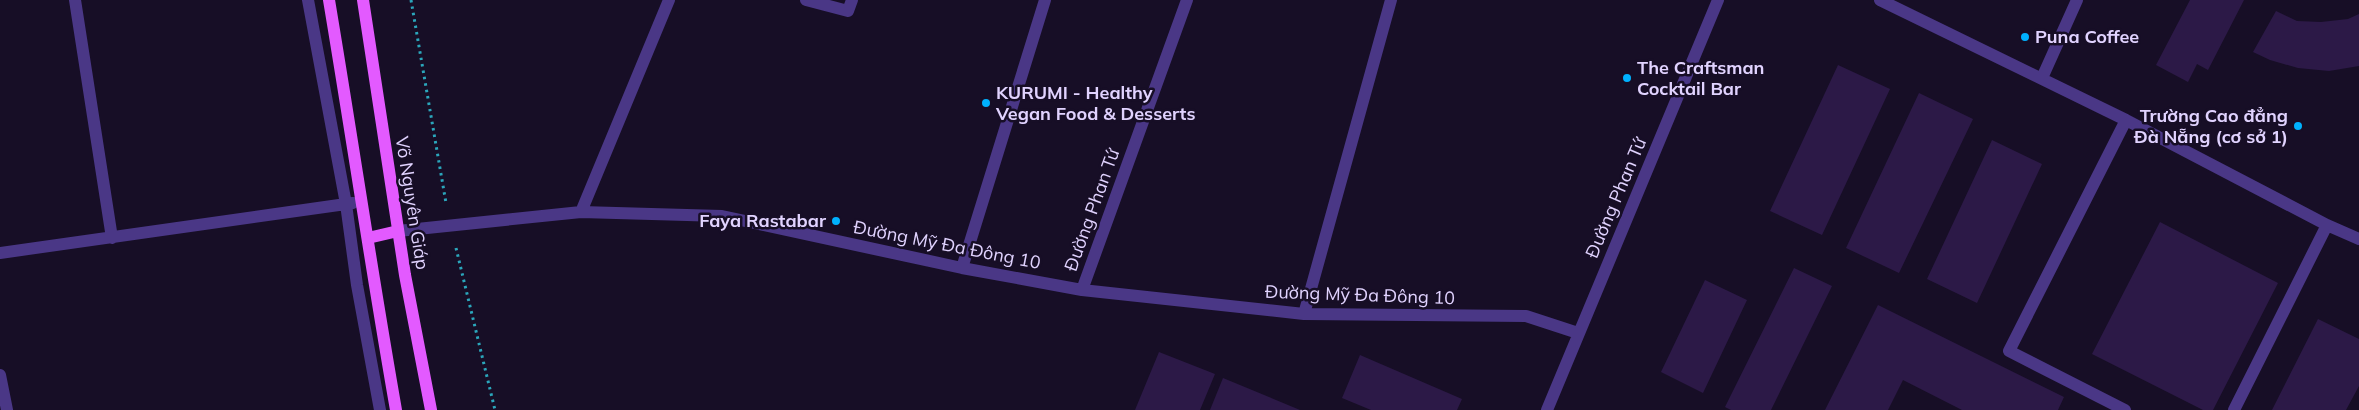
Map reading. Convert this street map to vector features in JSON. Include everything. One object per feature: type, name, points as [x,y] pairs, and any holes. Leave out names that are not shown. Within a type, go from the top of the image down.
[{"type":"main road","points":[[329,0],[396,410]]},
{"type":"main road","name":"Võ Nguyên Giáp","points":[[363,0],[398,231],[431,410]]},
{"type":"main road","points":[[368,238],[398,231]]},
{"type":"street","points":[[75,0],[112,238]]},
{"type":"street","points":[[308,0],[346,204],[357,286],[380,410]]},
{"type":"street","points":[[581,212],[670,0]]},
{"type":"street","points":[[806,0],[848,11],[852,0]]},
{"type":"street","points":[[962,268],[1045,0]]},
{"type":"street","name":"Đường Phan Tứ","points":[[1082,290],[1187,0]]},
{"type":"street","points":[[1304,314],[1391,0]]},
{"type":"street","name":"Đường Phan Tứ","points":[[1548,410],[1578,332],[1718,0]]},
{"type":"street","points":[[1880,0],[2042,78],[2359,239]]},
{"type":"street","points":[[2042,78],[2077,0]]},
{"type":"street","points":[[2125,410],[2009,351],[2126,120]]},
{"type":"street","points":[[0,253],[363,202]]},
{"type":"street","name":"Đường Mỹ Đa Đông 10","points":[[398,231],[581,212],[722,216],[962,268],[1082,290],[1304,314],[1526,316],[1578,332]]},
{"type":"street","points":[[2234,410],[2327,224]]},
{"type":"street","points":[[0,375],[7,410]]},
{"type":"building","points":[[2190,0],[2244,0],[2208,70],[2197,64],[2188,82],[2156,65]]},
{"type":"building","points":[[2276,11],[2297,21],[2321,22],[2348,19],[2359,14],[2359,66],[2329,71],[2298,68],[2270,60],[2253,52]]},
{"type":"building","points":[[1838,65],[1890,89],[1822,235],[1770,211]]},
{"type":"building","points":[[1919,93],[1973,119],[1899,273],[1846,248]]},
{"type":"building","points":[[1992,140],[2042,164],[1977,303],[1927,279]]},
{"type":"building","points":[[2160,222],[2278,283],[2213,410],[2203,410],[2092,354]]},
{"type":"building","points":[[1794,268],[1832,286],[1771,410],[1731,410],[1725,407]]},
{"type":"building","points":[[1705,280],[1747,300],[1703,393],[1661,372]]},
{"type":"building","points":[[1878,305],[2064,397],[2058,410],[1962,410],[1903,380],[1888,410],[1825,410]]},
{"type":"building","points":[[2318,319],[2359,339],[2359,386],[2346,410],[2272,410]]},
{"type":"building","points":[[1159,352],[1215,374],[1200,410],[1135,410]]},
{"type":"building","points":[[1360,355],[1462,399],[1457,410],[1371,410],[1342,398]]},
{"type":"building","points":[[1223,378],[1300,410],[1210,410]]},
{"type":"place","name":"Puna Coffee","points":[[2025,37]]},
{"type":"place","name":"The Craftsman Cocktail Bar","points":[[1627,78]]},
{"type":"place","name":"KURUMI - Healthy Vegan Food & Desserts","points":[[986,103]]},
{"type":"place","name":"Trường Cao đẳng Đà Nẵng (cơ sở 1)","points":[[2298,126]]},
{"type":"place","name":"Faya Rastabar","points":[[836,221]]}]
